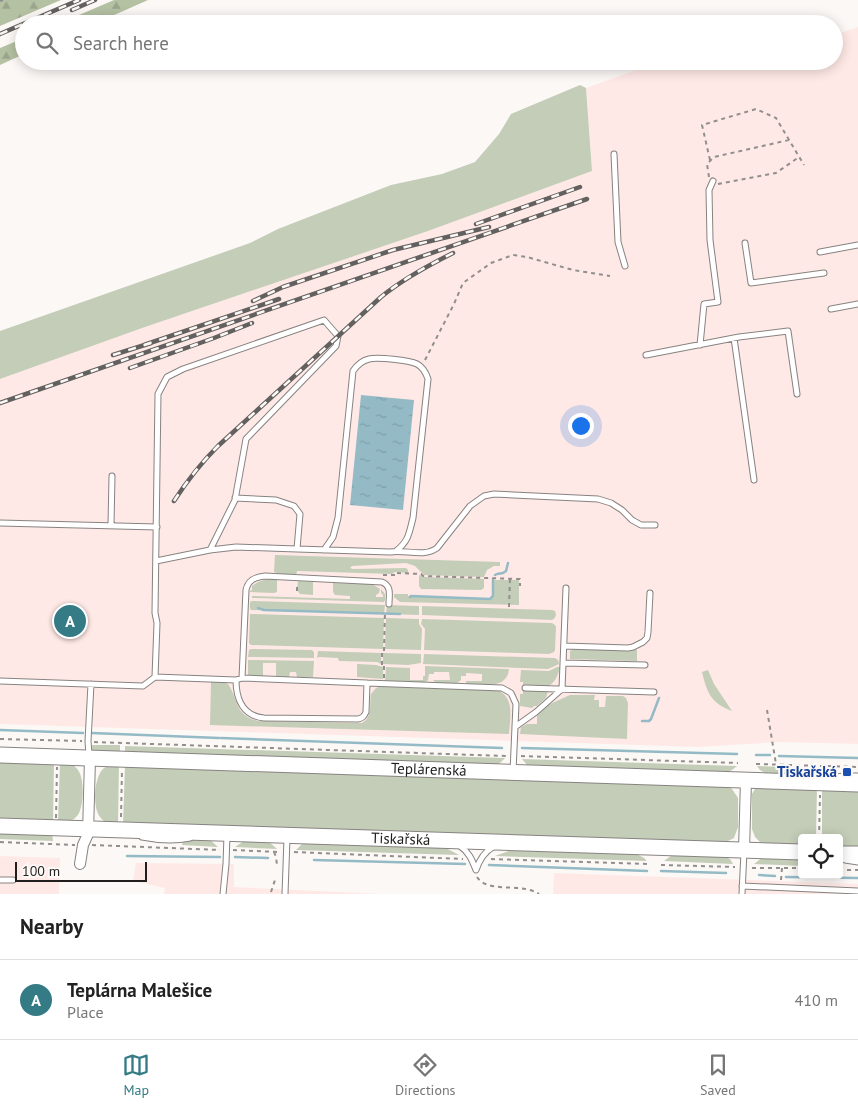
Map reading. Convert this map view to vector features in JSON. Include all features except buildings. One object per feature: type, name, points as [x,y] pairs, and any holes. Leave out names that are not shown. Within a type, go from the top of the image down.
[{"type":"street","name":"Teplárenská","points":[[0,755],[64,760],[90,758],[746,780],[817,785],[858,784]]},
{"type":"street","points":[[80,864],[83,845],[88,837],[89,829],[90,758]]},
{"type":"street","points":[[744,850],[746,780]]},
{"type":"street","name":"Tiskařská","points":[[0,826],[89,829],[114,827],[221,833],[798,852]]},
{"type":"street","points":[[843,854],[858,854]]},
{"type":"lane","points":[[614,154],[618,242],[625,266]]},
{"type":"lane","points":[[700,345],[704,304],[718,302],[710,240],[709,190],[713,181]]},
{"type":"lane","points":[[745,243],[751,283],[824,273]]},
{"type":"lane","points":[[820,252],[858,245]]},
{"type":"lane","points":[[831,309],[858,304]]},
{"type":"lane","points":[[155,677],[158,394],[167,377],[183,369],[324,320],[338,336],[336,346],[246,439],[235,498],[210,550]]},
{"type":"lane","points":[[646,355],[734,338],[788,331],[797,394]]},
{"type":"lane","points":[[734,338],[754,480]]},
{"type":"lane","points":[[324,550],[333,538],[338,518],[354,371],[361,362],[374,359],[409,361],[422,367],[428,379],[413,518],[409,536],[404,545],[396,551]]},
{"type":"lane","points":[[111,525],[112,476]]},
{"type":"lane","points":[[156,560],[236,547],[432,552],[470,506],[484,496],[494,494],[598,499],[611,503],[641,525],[655,525]]},
{"type":"lane","points":[[235,498],[276,500],[294,506],[300,514],[297,550]]},
{"type":"lane","points":[[0,522],[157,527]]},
{"type":"lane","points":[[367,683],[366,712],[362,718],[358,719],[264,718],[253,716],[244,709],[236,691],[239,679],[247,586],[259,577],[382,582],[388,585],[389,588],[387,604]]},
{"type":"lane","points":[[515,727],[536,712],[562,689],[566,588]]},
{"type":"lane","points":[[564,646],[628,648],[639,645],[647,638],[650,593]]},
{"type":"lane","points":[[564,662],[645,665]]},
{"type":"lane","points":[[0,681],[143,686],[155,677],[502,688],[510,693],[515,700],[513,772]]},
{"type":"lane","points":[[90,758],[88,753],[91,684]]},
{"type":"lane","points":[[525,688],[654,692]]},
{"type":"lane","points":[[34,750],[64,760]]},
{"type":"lane","points":[[817,785],[844,776],[858,776]]},
{"type":"lane","points":[[221,833],[226,864],[223,894]]},
{"type":"lane","points":[[285,894],[287,835]]},
{"type":"lane","points":[[443,840],[463,848],[471,857],[476,870]]},
{"type":"lane","points":[[476,870],[482,857],[490,848],[512,842]]},
{"type":"lane","points":[[742,894],[744,850]]},
{"type":"lane","points":[[843,860],[858,862]]},
{"type":"lane","points":[[0,880],[13,880]]},
{"type":"lane","points":[[742,886],[858,891]]},
{"type":"lane","points":[[772,894],[773,888]]},
{"type":"path","points":[[710,160],[702,125],[756,109],[776,118],[804,166]]},
{"type":"path","points":[[789,140],[714,157],[707,164],[709,178],[718,184],[776,173],[799,157]]},
{"type":"path","points":[[422,367],[463,283],[492,263],[513,255],[573,270],[610,276]]},
{"type":"path","points":[[378,575],[396,575],[396,573],[421,574],[423,576],[510,578],[520,579],[520,586]]},
{"type":"path","points":[[297,578],[297,591]]},
{"type":"path","points":[[509,607],[510,578]]},
{"type":"path","points":[[384,684],[383,651],[387,604]]},
{"type":"path","points":[[767,710],[776,764]]},
{"type":"path","points":[[0,738],[9,740],[84,741]]},
{"type":"path","points":[[92,742],[506,756]]},
{"type":"path","points":[[520,756],[738,763]]},
{"type":"path","points":[[56,822],[64,760]]},
{"type":"path","points":[[756,764],[858,767]]},
{"type":"path","points":[[114,827],[122,765]]},
{"type":"path","points":[[817,785],[819,834]]},
{"type":"path","points":[[0,842],[220,850]]},
{"type":"path","points":[[233,850],[278,852]]},
{"type":"path","points":[[274,852],[277,865]]},
{"type":"path","points":[[294,852],[463,858]]},
{"type":"path","points":[[491,860],[649,864]]},
{"type":"path","points":[[661,865],[735,867]]},
{"type":"path","points":[[752,868],[798,868]]},
{"type":"path","points":[[781,880],[782,868]]},
{"type":"path","points":[[476,870],[478,880],[489,888],[532,891],[539,894]]},
{"type":"path","points":[[843,870],[858,870]]},
{"type":"path","points":[[271,892],[276,877]]},
{"type":"shaded area","points":[[858,27],[858,744],[779,742],[698,747],[0,724],[0,379],[145,327],[428,231],[592,171],[586,88],[636,70],[843,70],[843,32]]},
{"type":"shaded area","points":[[0,856],[60,858],[59,894],[0,894]]},
{"type":"shaded area","points":[[136,863],[234,864],[234,887],[380,894],[164,894],[165,888],[133,881]]},
{"type":"shaded area","points":[[554,873],[858,884],[858,894],[553,894]]},
{"type":"green space","points":[[0,0],[61,0],[26,15],[15,15],[15,20],[0,26]]},
{"type":"green space","points":[[114,0],[148,0],[114,15],[79,15]]},
{"type":"green space","points":[[15,42],[15,58],[0,65],[0,48]]},
{"type":"green space","points":[[580,85],[586,88],[592,171],[428,231],[145,327],[0,379],[0,331],[250,243],[278,229],[391,185],[442,174],[475,162],[499,134],[511,114]]},
{"type":"green space","points":[[275,555],[500,562],[500,566],[494,566],[487,570],[484,577],[424,575],[415,566],[406,563],[352,566],[350,568],[406,568],[408,573],[297,571],[296,576],[282,575],[274,572]]},
{"type":"green space","points":[[419,575],[423,577],[484,579],[484,588],[481,590],[421,589],[419,586]]},
{"type":"green space","points":[[277,579],[277,592],[250,592],[252,586],[260,581]]},
{"type":"green space","points":[[494,580],[519,580],[519,605],[400,602],[394,597],[394,594],[408,594],[408,596],[491,599],[494,597]]},
{"type":"green space","points":[[298,581],[313,582],[313,595],[300,594],[297,590]]},
{"type":"green space","points":[[333,583],[372,584],[380,589],[376,597],[383,597],[381,589],[385,594],[385,600],[384,602],[252,598],[252,596],[350,599],[350,596],[335,595]]},
{"type":"green space","points":[[250,602],[385,605],[384,614],[251,610]]},
{"type":"green space","points":[[387,605],[419,606],[419,615],[386,614]]},
{"type":"green space","points":[[422,606],[552,610],[555,611],[556,615],[551,620],[422,615]]},
{"type":"green space","points":[[250,614],[384,618],[383,649],[251,645],[249,643]]},
{"type":"green space","points":[[386,618],[419,619],[422,629],[421,650],[385,649]]},
{"type":"green space","points":[[422,619],[552,623],[556,627],[555,650],[549,654],[424,650],[425,629],[421,624]]},
{"type":"green space","points":[[573,649],[637,650],[637,661],[570,659],[570,651]]},
{"type":"green space","points":[[249,650],[312,650],[314,658],[248,657]]},
{"type":"green space","points":[[318,651],[381,653],[381,664],[377,662],[339,661],[338,658],[317,658]]},
{"type":"green space","points":[[383,653],[421,654],[421,663],[408,665],[383,664]]},
{"type":"green space","points":[[424,654],[555,658],[559,664],[548,669],[423,664]]},
{"type":"green space","points":[[248,660],[314,661],[313,677],[297,677],[296,672],[290,672],[289,677],[276,676],[276,663],[263,663],[263,676],[248,675]]},
{"type":"green space","points":[[357,664],[383,667],[383,679],[357,677]]},
{"type":"green space","points":[[425,666],[509,669],[504,680],[487,685],[466,683],[466,681],[482,681],[482,674],[466,673],[466,676],[461,676],[461,680],[456,684],[436,683],[433,680],[450,680],[449,672],[429,674],[428,680],[424,683],[385,681],[386,667],[410,668],[410,680],[423,680]]},
{"type":"green space","points":[[560,667],[557,675],[549,686],[523,686],[523,682],[520,682],[521,670],[549,671]]},
{"type":"green space","points":[[708,670],[714,684],[732,711],[715,701],[708,691],[702,672]]},
{"type":"green space","points":[[211,682],[224,682],[228,684],[241,711],[258,721],[362,723],[369,714],[371,694],[376,688],[381,686],[498,690],[507,698],[509,703],[509,734],[210,725]]},
{"type":"green space","points":[[523,690],[548,691],[546,698],[532,708],[520,706],[520,694],[523,694]]},
{"type":"green space","points":[[570,695],[595,695],[594,700],[599,700],[599,707],[605,707],[606,696],[623,696],[626,698],[628,703],[627,739],[520,734],[521,727],[527,724],[537,724],[537,714],[548,705]]},
{"type":"green space","points":[[92,745],[120,745],[120,754],[92,751]]},
{"type":"green space","points":[[125,746],[505,758],[493,766],[125,754]]},
{"type":"green space","points":[[522,759],[737,766],[726,773],[532,767],[527,765]]},
{"type":"green space","points":[[0,760],[54,762],[53,822],[0,820]]},
{"type":"green space","points":[[60,762],[68,763],[76,768],[82,780],[81,807],[75,818],[66,822],[58,822]]},
{"type":"green space","points":[[119,764],[118,825],[104,821],[97,812],[95,792],[98,778],[104,768]]},
{"type":"green space","points":[[125,765],[726,785],[732,789],[738,798],[738,827],[734,838],[724,843],[123,825]]},
{"type":"green space","points":[[757,766],[817,768],[817,777],[767,774]]},
{"type":"green space","points":[[756,787],[817,787],[816,834],[798,834],[798,847],[761,843],[755,837],[752,829],[752,794]]},
{"type":"green space","points":[[822,788],[858,789],[858,849],[843,848],[843,834],[822,834]]},
{"type":"green space","points":[[0,831],[52,833],[53,841],[0,839]]},
{"type":"green space","points":[[204,838],[209,839],[218,847],[182,845],[183,842]]},
{"type":"green space","points":[[244,841],[268,841],[277,849],[235,847]]},
{"type":"green space","points":[[303,843],[444,847],[459,855],[296,850]]},
{"type":"green space","points":[[511,850],[635,853],[647,861],[495,856]]},
{"type":"green space","points":[[672,855],[725,857],[730,859],[733,864],[664,861]]},
{"type":"green space","points":[[763,857],[798,858],[798,866],[754,864]]},
{"type":"water","points":[[361,395],[414,400],[403,510],[350,505]]},
{"type":"waterway","points":[[495,575],[506,571],[508,563]]},
{"type":"waterway","points":[[410,597],[490,599],[493,596],[493,580]]},
{"type":"waterway","points":[[258,608],[264,610],[400,614]]},
{"type":"waterway","points":[[642,721],[649,721],[651,719],[659,698]]},
{"type":"waterway","points":[[0,730],[83,733]]},
{"type":"waterway","points":[[92,733],[219,738]]},
{"type":"waterway","points":[[221,738],[502,748]]},
{"type":"waterway","points":[[522,748],[737,754]]},
{"type":"waterway","points":[[756,755],[770,755]]},
{"type":"waterway","points":[[779,756],[858,758]]},
{"type":"waterway","points":[[127,856],[220,857]]},
{"type":"waterway","points":[[235,857],[268,858]]},
{"type":"waterway","points":[[314,860],[465,864]]},
{"type":"waterway","points":[[489,865],[647,871]]},
{"type":"waterway","points":[[661,871],[726,873]]},
{"type":"waterway","points":[[759,875],[775,876]]},
{"type":"waterway","points":[[786,877],[858,878]]},
{"type":"railway","points":[[44,15],[79,0]]},
{"type":"railway","points":[[72,10],[95,0]]},
{"type":"railway","points":[[0,34],[15,28]]},
{"type":"railway","points":[[476,224],[580,187]]},
{"type":"railway","points":[[0,403],[587,199]]},
{"type":"railway","points":[[253,301],[283,287],[393,250],[489,227]]},
{"type":"railway","points":[[174,501],[195,472],[218,446],[381,297],[398,284],[453,253]]},
{"type":"railway","points":[[144,345],[279,299]]},
{"type":"railway","points":[[130,368],[252,323]]},
{"type":"railway","points":[[113,355],[151,343]]},
{"type":"place","name":"Teplárna Malešice","points":[[70,621]]},
{"type":"place","name":"Tiskařská","points":[[847,772]]}]
